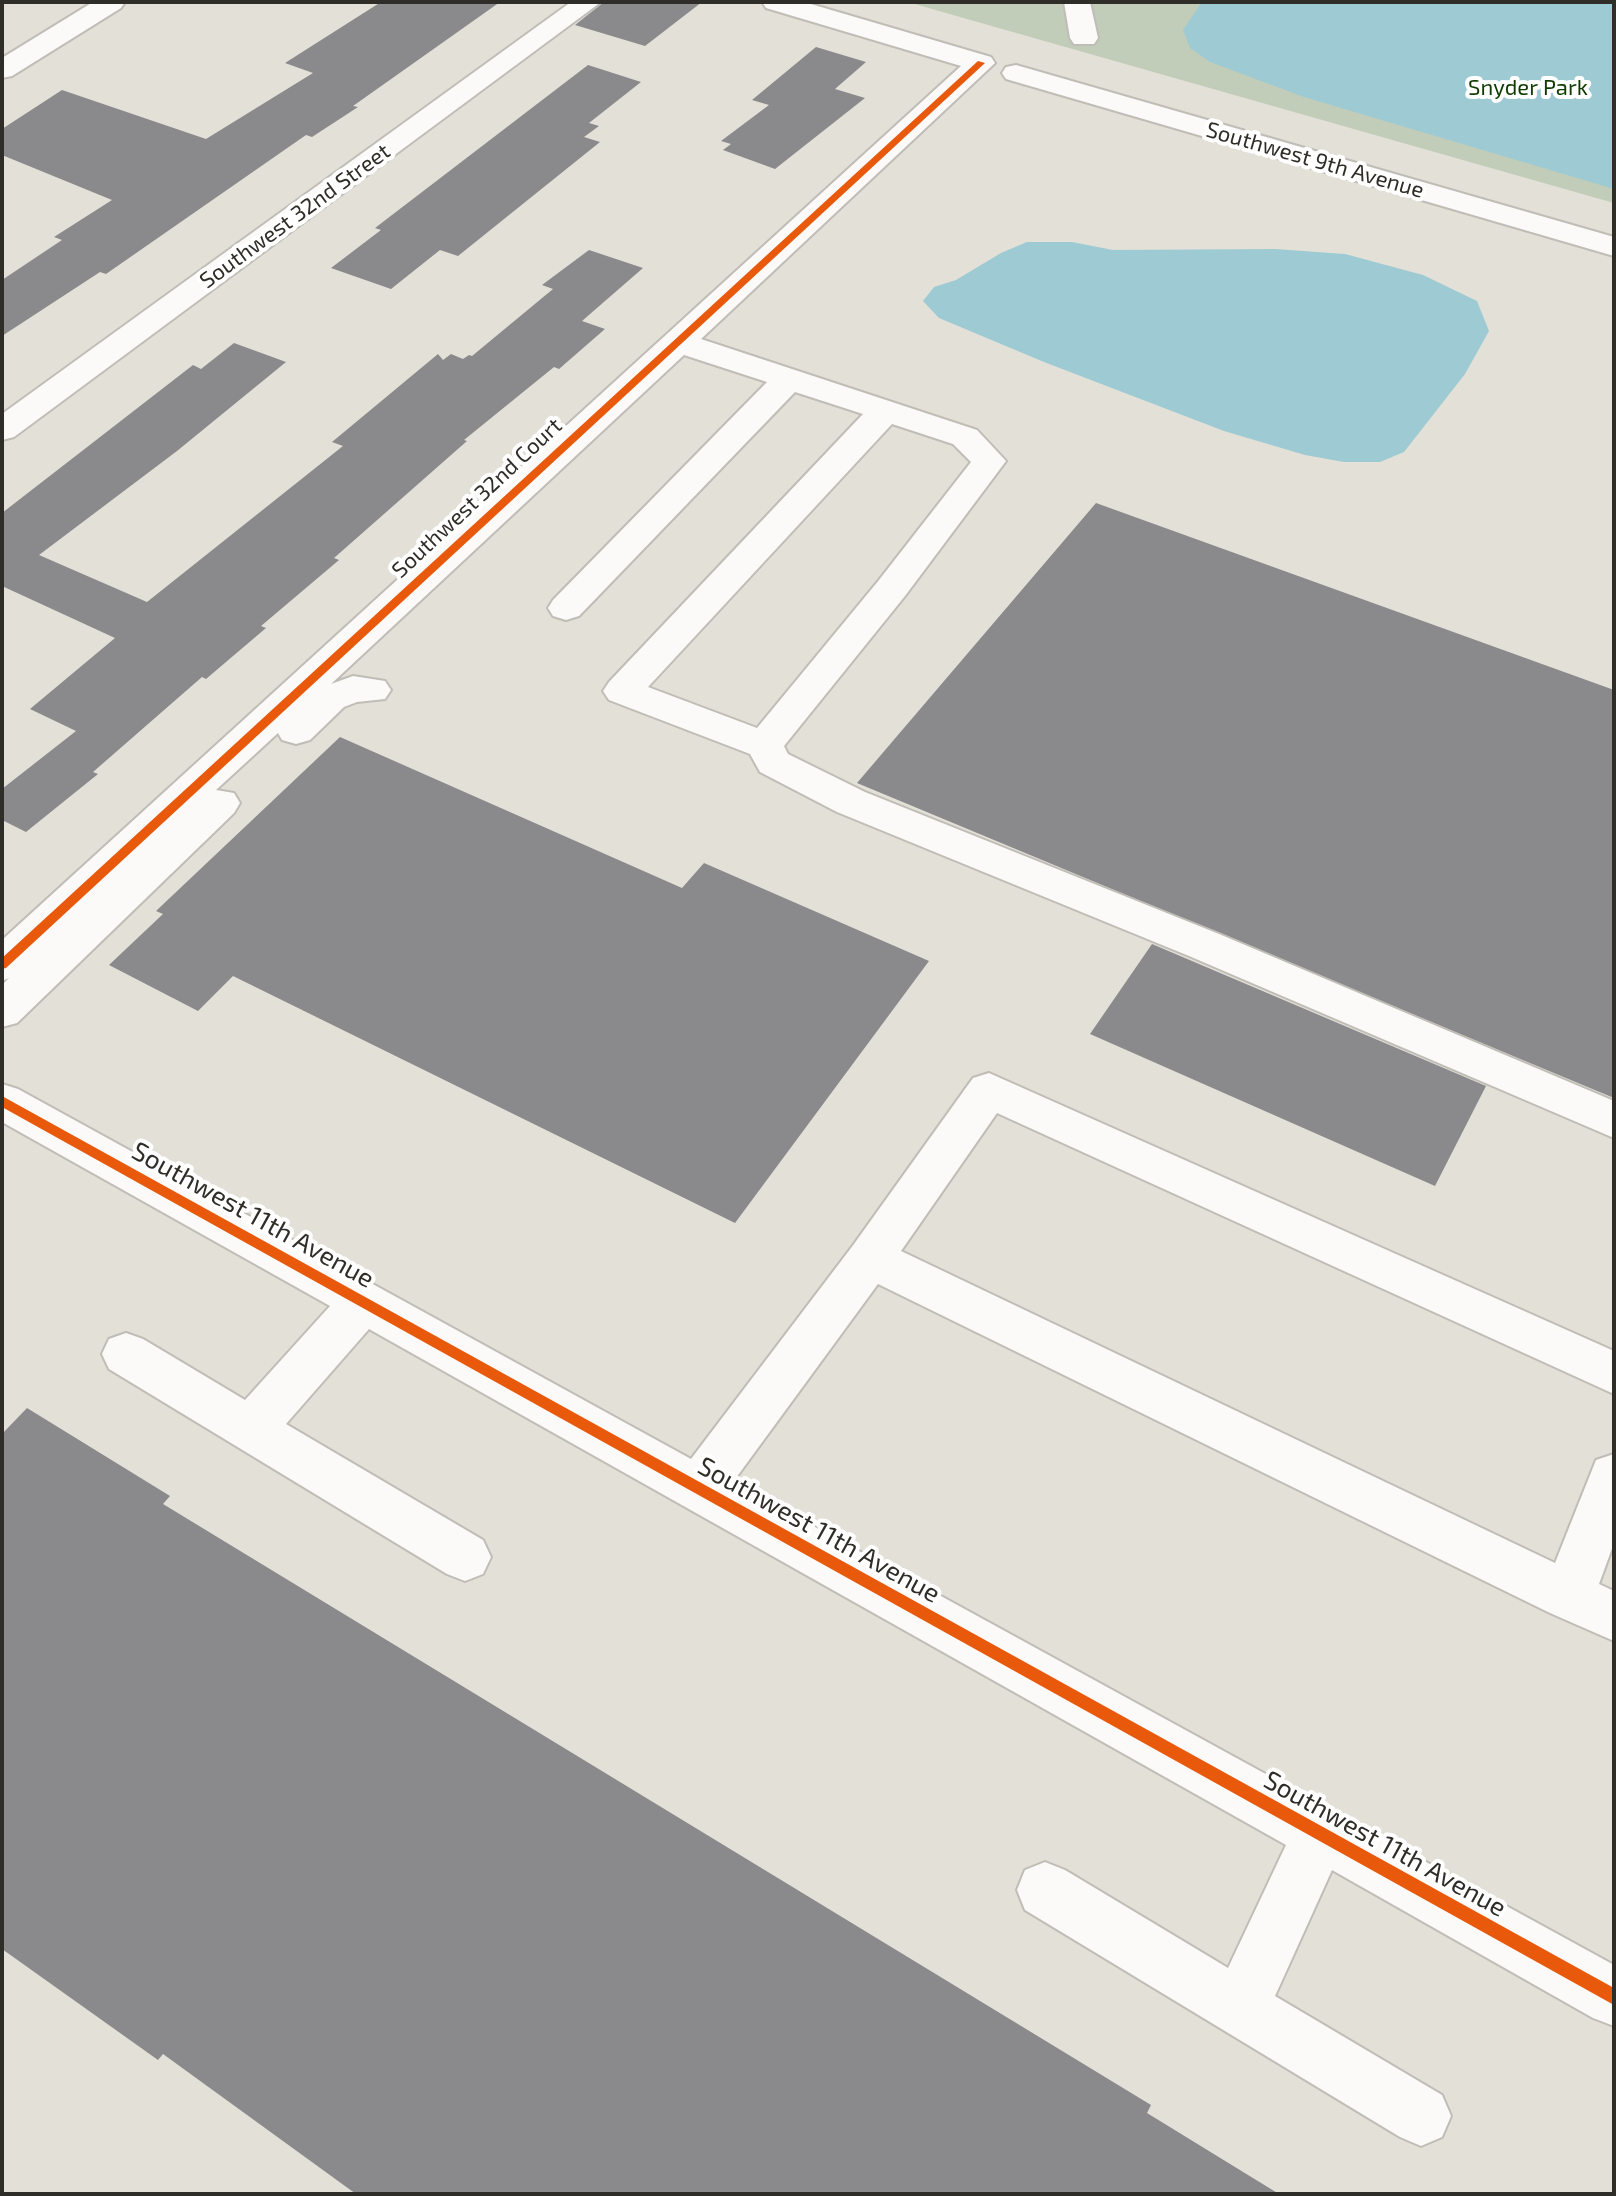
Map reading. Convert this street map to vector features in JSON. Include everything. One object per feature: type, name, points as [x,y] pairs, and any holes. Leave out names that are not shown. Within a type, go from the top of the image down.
[{"type":"street","points":[[2,70],[112,2]]},
{"type":"street","name":"Southwest 32nd Street","points":[[2,430],[588,2]]},
{"type":"street","name":"Southwest 32nd Court","points":[[2,965],[981,63],[775,2]]},
{"type":"street","points":[[1077,2],[1084,38]]},
{"type":"street","name":"Southwest 9th Avenue","points":[[1016,73],[1614,247]]},
{"type":"street","points":[[677,342],[965,437],[989,461],[892,588],[764,745]]},
{"type":"street","points":[[566,608],[789,379]]},
{"type":"street","points":[[886,410],[622,691],[764,745],[774,763],[851,802],[1204,945],[1614,1120]]},
{"type":"street","points":[[2,1011],[331,698],[353,689],[372,690]]},
{"type":"street","points":[[699,1488],[870,1258],[989,1090],[1614,1373]]},
{"type":"street","name":"Southwest 11th Avenue","points":[[2,1101],[1614,1997]]},
{"type":"street","points":[[870,1258],[1614,1617]]},
{"type":"street","points":[[251,1428],[364,1301]]},
{"type":"street","points":[[126,1354],[465,1557]]},
{"type":"street","points":[[1568,1596],[1614,1476]]},
{"type":"street","points":[[1240,2008],[1320,1833]]},
{"type":"street","points":[[1045,1890],[1421,2116]]},
{"type":"green space","name":"Snyder Park","points":[[908,2],[1614,2],[1614,203],[960,17]]},
{"type":"water","name":"Snyder Park","points":[[1202,2],[1614,2],[1614,189],[1304,97],[1210,62],[1190,48],[1183,30]]},
{"type":"water","points":[[1027,242],[1072,242],[1113,250],[1275,249],[1345,254],[1423,275],[1477,301],[1489,331],[1465,374],[1404,452],[1380,462],[1344,462],[1305,455],[1224,431],[1044,362],[939,318],[923,301],[934,287],[956,280],[1001,253]]},
{"type":"building","points":[[381,2],[500,2],[353,106],[358,107],[312,137],[306,135],[106,274],[100,272],[2,336],[2,280],[62,240],[54,237],[112,200],[2,155],[2,129],[62,90],[206,139],[313,73],[285,63]]},
{"type":"building","points":[[604,2],[702,2],[645,46],[575,25]]},
{"type":"building","points":[[816,47],[866,62],[835,89],[865,98],[775,169],[723,150],[731,144],[721,141],[769,105],[752,100]]},
{"type":"building","points":[[588,65],[641,82],[589,123],[599,126],[584,137],[600,142],[458,256],[440,250],[391,289],[331,268],[381,230],[375,228]]},
{"type":"building","points":[[589,250],[643,268],[582,321],[605,329],[559,369],[554,367],[464,440],[467,441],[334,558],[339,560],[261,626],[266,628],[206,679],[202,677],[93,772],[98,774],[26,832],[2,820],[2,789],[76,731],[30,709],[115,638],[2,586],[2,513],[193,365],[201,369],[234,343],[286,362],[177,451],[39,555],[147,602],[343,446],[332,442],[438,354],[443,360],[451,354],[463,359],[472,356],[553,289],[542,285]]},
{"type":"building","points":[[1096,503],[1614,690],[1614,1098],[857,783]]},
{"type":"building","points":[[340,737],[682,888],[704,863],[929,961],[735,1223],[233,976],[198,1011],[109,965],[163,914],[156,911]]},
{"type":"building","points":[[1152,944],[1486,1086],[1435,1186],[1090,1034]]},
{"type":"building","points":[[27,1408],[170,1496],[163,1504],[1151,2105],[1147,2113],[1279,2194],[356,2194],[163,2054],[158,2060],[2,1949],[2,1434]]},
{"type":"cycle path","points":[[2,965],[981,63]]},
{"type":"cycle path","points":[[2,1101],[1614,1997]]}]
